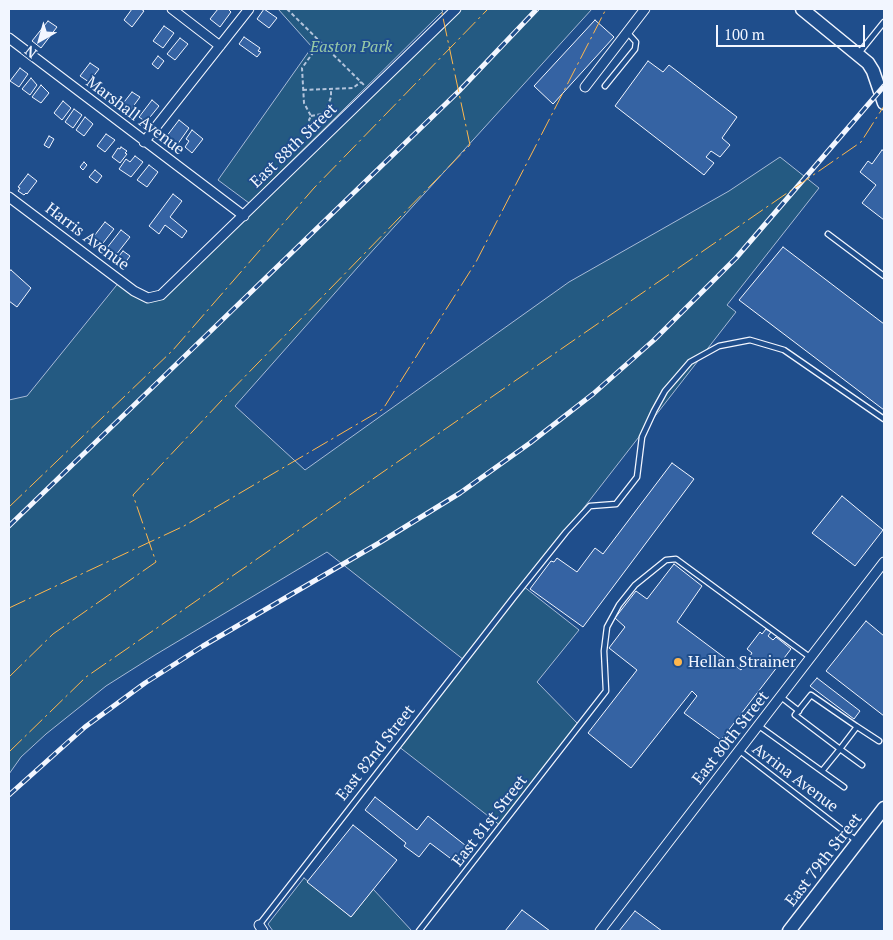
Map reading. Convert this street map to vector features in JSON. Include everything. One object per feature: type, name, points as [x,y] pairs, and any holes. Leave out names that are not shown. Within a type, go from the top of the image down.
[{"type":"main road","points":[[802,9],[868,63],[873,71],[884,103]]},
{"type":"main road","name":"East 79th Street","points":[[789,931],[884,808]]},
{"type":"street","points":[[172,9],[220,46]]},
{"type":"street","points":[[144,142],[249,9]]},
{"type":"street","name":"East 88th Street","points":[[148,298],[162,295],[456,9]]},
{"type":"street","points":[[585,87],[645,9]]},
{"type":"street","name":"Marshall Avenue","points":[[9,38],[244,216]]},
{"type":"street","name":"Harris Avenue","points":[[9,197],[134,291],[148,298]]},
{"type":"street","name":"East 80th Street","points":[[600,931],[884,562]]},
{"type":"lane","points":[[858,54],[884,22]]},
{"type":"lane","points":[[605,86],[635,49],[636,42],[627,32]]},
{"type":"lane","points":[[828,234],[884,276]]},
{"type":"lane","name":"East 82nd Street","points":[[261,928],[514,597],[566,532],[590,506],[616,504],[637,477],[642,437],[665,391],[690,362],[719,346],[750,340],[784,350],[884,419]]},
{"type":"lane","name":"East 81st Street","points":[[419,931],[606,691],[604,650],[607,627],[619,605],[635,585],[666,560],[676,559],[811,658]]},
{"type":"lane","points":[[862,765],[795,716],[811,695],[879,741]]},
{"type":"lane","points":[[781,697],[799,711]]},
{"type":"lane","points":[[759,726],[844,787]]},
{"type":"lane","points":[[822,771],[856,726]]},
{"type":"lane","name":"Avrina Avenue","points":[[740,751],[858,842]]},
{"type":"path","points":[[287,9],[366,87]]},
{"type":"path","points":[[321,42],[302,68],[304,103],[311,116],[309,120],[321,132]]},
{"type":"path","points":[[303,90],[353,88],[361,82]]},
{"type":"path","points":[[311,116],[322,114],[327,108],[331,97],[331,89]]},
{"type":"green space","name":"Easton Park","points":[[278,9],[440,9],[443,11],[249,203],[218,180],[312,47]]},
{"type":"green space","points":[[456,9],[592,9],[365,259],[235,406],[305,470],[569,282],[729,191],[780,157],[819,188],[727,305],[736,312],[523,586],[579,630],[537,682],[580,726],[501,826],[398,746],[464,660],[327,552],[106,686],[46,734],[21,757],[9,774],[9,400],[27,396],[120,281],[148,298],[162,295]]},
{"type":"green space","points":[[304,878],[351,917],[373,889],[412,931],[273,931],[268,924]]},
{"type":"building","points":[[132,9],[144,11],[132,27],[124,20]]},
{"type":"building","points":[[218,9],[230,9],[231,12],[220,27],[210,19]]},
{"type":"building","points":[[264,9],[277,18],[269,28],[257,19]]},
{"type":"building","points":[[595,20],[614,37],[553,104],[534,86]]},
{"type":"building","points":[[48,21],[57,27],[41,48],[32,41]]},
{"type":"building","points":[[164,26],[174,33],[163,48],[153,41]]},
{"type":"building","points":[[244,37],[260,48],[258,51],[261,52],[257,57],[239,44]]},
{"type":"building","points":[[180,38],[188,44],[175,60],[167,54]]},
{"type":"building","points":[[158,56],[164,61],[158,69],[152,64]]},
{"type":"building","points":[[648,61],[663,72],[669,65],[737,117],[722,138],[730,145],[720,157],[711,151],[706,157],[714,163],[704,175],[615,106]]},
{"type":"building","points":[[90,63],[99,69],[89,82],[80,76]]},
{"type":"building","points":[[20,68],[28,74],[19,87],[10,81]]},
{"type":"building","points":[[31,78],[37,85],[30,95],[22,89]]},
{"type":"building","points":[[41,85],[49,93],[41,103],[32,97]]},
{"type":"building","points":[[132,92],[140,97],[129,112],[121,106]]},
{"type":"building","points":[[152,100],[159,106],[146,122],[139,117]]},
{"type":"building","points":[[63,101],[71,108],[62,120],[54,113]]},
{"type":"building","points":[[74,109],[82,115],[73,128],[65,122]]},
{"type":"building","points":[[85,117],[93,124],[84,136],[76,130]]},
{"type":"building","points":[[179,120],[189,128],[177,145],[166,137]]},
{"type":"building","points":[[192,130],[203,139],[192,153],[185,147],[189,141],[186,139]]},
{"type":"building","points":[[106,134],[115,140],[105,152],[97,146]]},
{"type":"building","points":[[49,136],[54,139],[49,148],[44,145]]},
{"type":"building","points":[[121,147],[127,151],[125,153],[127,154],[120,163],[112,157],[118,148],[120,149]]},
{"type":"building","points":[[882,150],[884,151],[884,220],[862,203],[876,185],[860,172],[868,161],[872,164]]},
{"type":"building","points":[[135,156],[143,162],[131,177],[119,169],[126,159],[130,162]]},
{"type":"building","points":[[84,162],[87,165],[83,170],[80,167]]},
{"type":"building","points":[[149,165],[158,172],[147,187],[137,180]]},
{"type":"building","points":[[95,170],[102,176],[97,183],[89,177]]},
{"type":"building","points":[[28,174],[37,181],[27,194],[24,195],[18,191],[20,188],[18,187]]},
{"type":"building","points":[[173,194],[182,201],[170,217],[187,231],[182,238],[165,225],[159,234],[149,226]]},
{"type":"building","points":[[105,222],[114,229],[100,247],[91,240]]},
{"type":"building","points":[[121,230],[130,237],[112,260],[103,253]]},
{"type":"building","points":[[783,247],[884,324],[884,410],[739,300]]},
{"type":"building","points":[[123,251],[130,256],[122,267],[115,261]]},
{"type":"building","points":[[11,270],[31,288],[17,307],[9,301],[9,271]]},
{"type":"building","points":[[672,463],[694,479],[583,627],[530,589],[551,561],[554,562],[557,558],[577,572],[595,548],[603,554]]},
{"type":"building","points":[[842,496],[883,530],[855,566],[812,533]]},
{"type":"building","name":"Hellan Strainer","points":[[674,564],[702,586],[677,622],[741,670],[752,653],[747,649],[760,632],[762,634],[766,629],[771,632],[768,636],[773,640],[776,637],[791,649],[721,740],[684,713],[697,696],[692,691],[631,768],[588,733],[637,670],[609,648],[625,627],[615,618],[636,591],[647,599]]},
{"type":"building","points":[[866,621],[884,636],[884,716],[826,671]]},
{"type":"building","points":[[817,678],[860,711],[854,719],[810,686]]},
{"type":"building","points":[[375,797],[417,830],[428,816],[470,849],[458,864],[430,843],[419,857],[404,846],[406,843],[365,810]]},
{"type":"building","points":[[353,825],[397,860],[351,917],[307,882]]},
{"type":"building","points":[[522,910],[550,931],[505,931]]},
{"type":"building","points":[[635,911],[662,931],[619,931]]},
{"type":"railway","points":[[9,526],[459,91],[537,9]]},
{"type":"railway","points":[[9,795],[85,727],[145,683],[203,646],[379,543],[460,493],[530,443],[593,394],[654,340],[736,258],[884,86]]},
{"type":"power","points":[[9,677],[53,634],[156,562],[133,495],[222,400],[470,145],[442,13],[446,9]]},
{"type":"power","points":[[9,507],[173,350],[314,188],[488,9]]},
{"type":"power","points":[[9,608],[184,526],[383,409],[476,262],[606,9]]},
{"type":"power","points":[[9,752],[86,677],[861,142],[884,106]]},
{"type":"place","name":"Hellan Strainer","points":[[678,662]]}]
